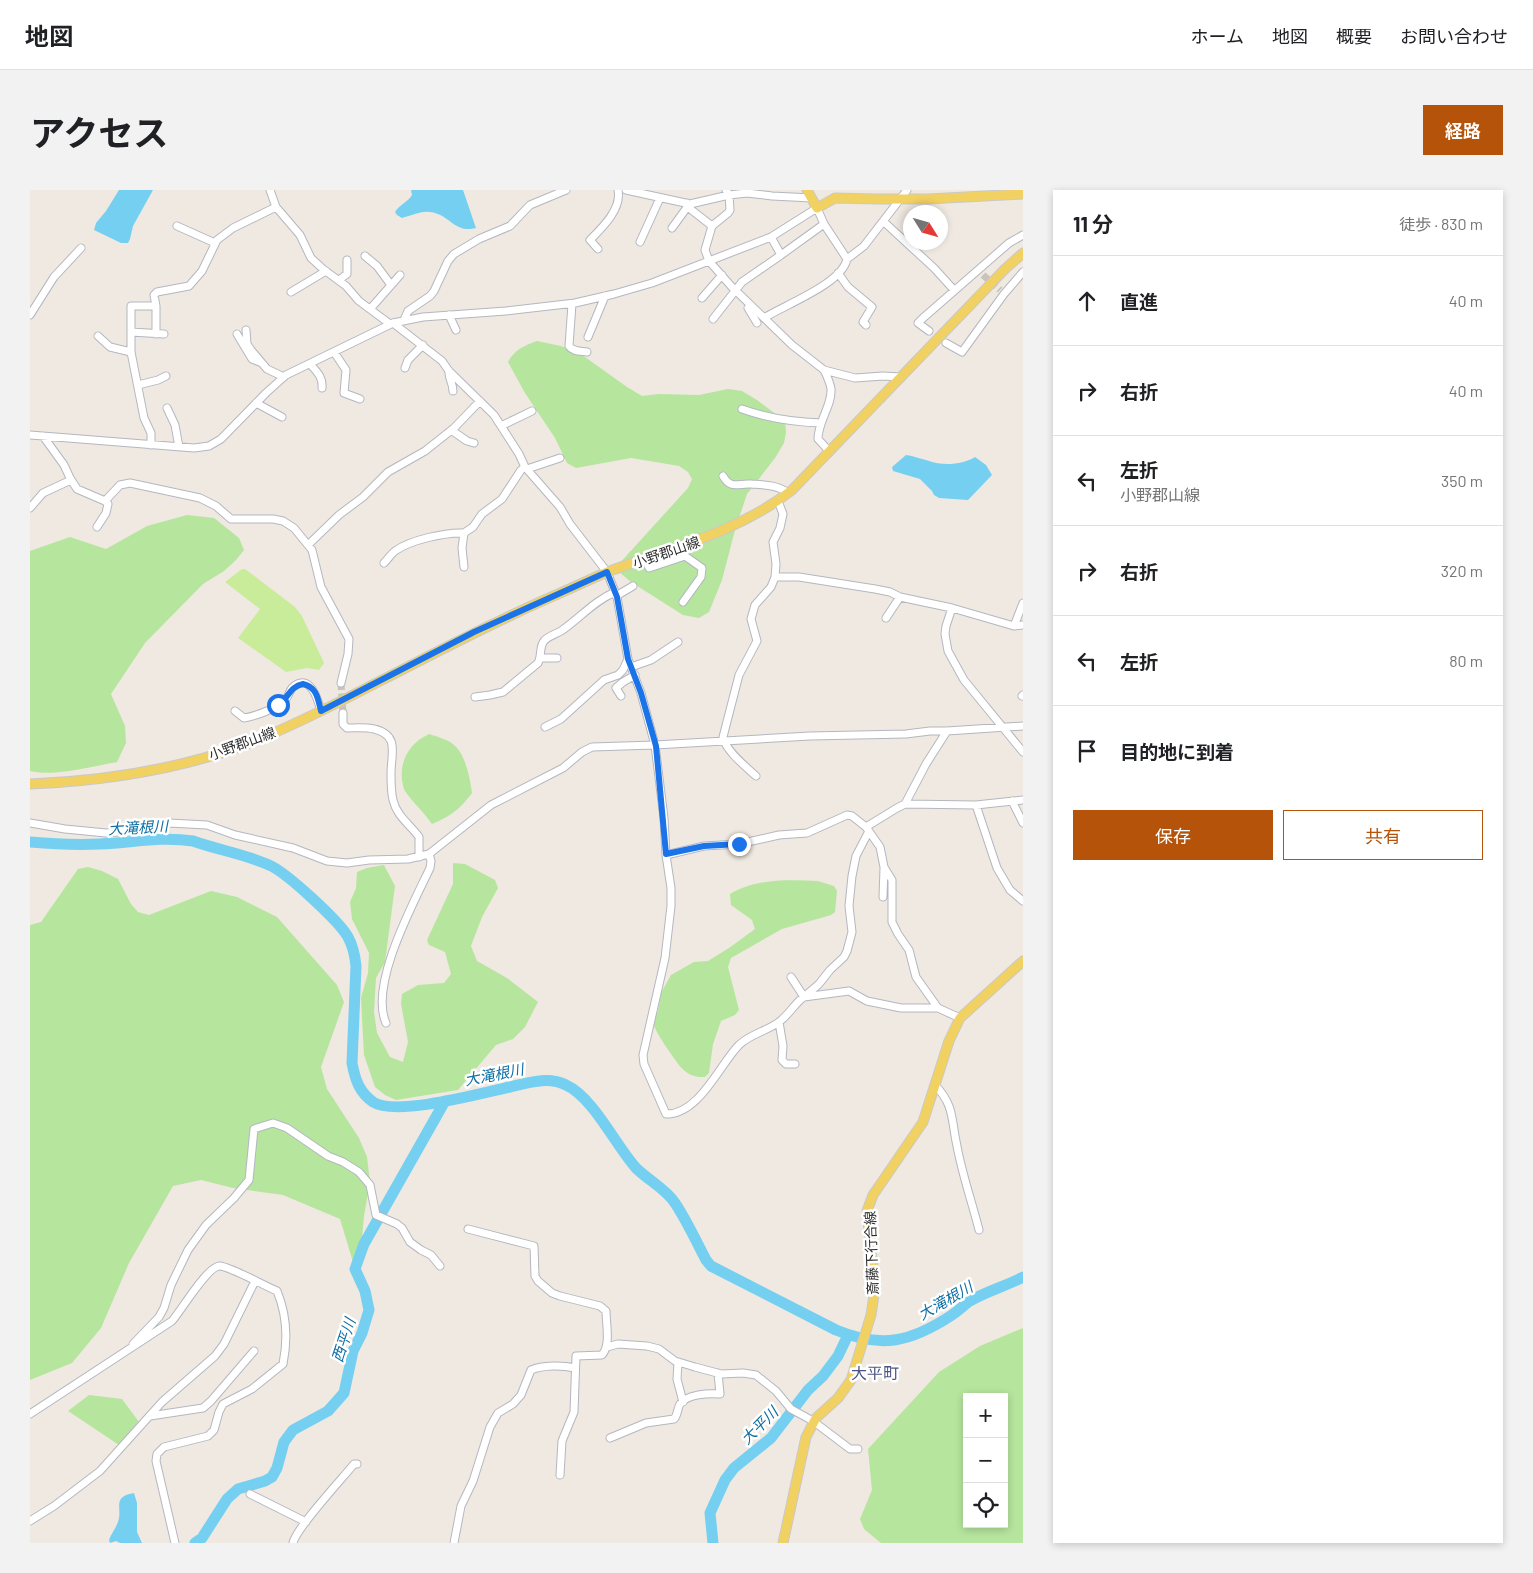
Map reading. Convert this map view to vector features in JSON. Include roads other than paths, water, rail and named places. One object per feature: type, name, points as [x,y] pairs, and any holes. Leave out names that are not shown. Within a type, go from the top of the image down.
[{"type":"main road","points":[[809,194],[817,208],[835,198],[877,200],[1023,194]]},
{"type":"main road","name":"小野郡山線","points":[[30,784],[120,777],[176,765],[244,745],[321,711],[474,632],[607,572],[712,536],[736,525],[778,501],[788,493],[830,452],[1005,269],[1023,253]]},
{"type":"main road","name":"斎藤下行合線","points":[[783,1543],[805,1443],[813,1422],[848,1386],[860,1356],[870,1318],[875,1288],[868,1218],[869,1206],[875,1190],[923,1122],[949,1041],[960,1018],[1023,961]]},
{"type":"street","points":[[270,190],[276,207],[300,235],[311,258],[339,280],[359,301],[423,345],[442,361],[449,371],[494,415],[526,468],[560,507],[570,524],[607,572],[616,594],[628,659],[635,675],[656,746],[671,888],[670,924],[658,994],[643,1055],[644,1064],[666,1114],[682,1110],[703,1094],[740,1044],[779,1022],[844,957],[852,932],[849,906],[852,876],[856,856],[868,829],[905,804],[976,805],[1023,800]]},
{"type":"street","points":[[404,320],[408,311],[430,296],[434,291],[448,261],[454,254],[479,239],[510,226],[530,205],[566,190]]},
{"type":"street","points":[[598,249],[590,240],[601,229],[617,204],[618,190]]},
{"type":"street","points":[[626,190],[687,205],[712,226]]},
{"type":"street","points":[[646,190],[652,196]]},
{"type":"street","points":[[847,259],[864,246],[907,190]]},
{"type":"street","points":[[672,228],[687,205],[728,192],[772,196],[809,194]]},
{"type":"street","points":[[728,192],[730,210],[728,214],[712,226],[705,250],[709,261],[760,321],[824,370],[855,378],[901,377]]},
{"type":"street","points":[[640,242],[660,198]]},
{"type":"street","points":[[156,334],[154,295],[157,292],[181,289],[191,285],[202,271],[215,243],[233,228],[276,207]]},
{"type":"street","points":[[30,435],[202,448],[216,443],[238,424],[256,403],[284,377],[392,324],[404,320],[449,315],[572,304],[652,283],[771,237],[817,208],[824,224],[847,259],[846,265],[812,293],[778,309],[760,321]]},
{"type":"street","points":[[883,221],[934,268],[954,290]]},
{"type":"street","points":[[713,319],[737,292],[765,266],[824,224]]},
{"type":"street","points":[[177,226],[215,243]]},
{"type":"street","points":[[929,331],[918,323],[954,290],[981,273],[1009,243],[1023,235]]},
{"type":"street","points":[[771,237],[781,255]]},
{"type":"street","points":[[30,315],[54,277],[82,248]]},
{"type":"street","points":[[365,256],[377,266],[391,284]]},
{"type":"street","points":[[339,280],[346,274],[347,260]]},
{"type":"street","points":[[291,292],[326,271]]},
{"type":"street","points":[[946,343],[962,352],[1002,292],[1023,272]]},
{"type":"street","points":[[838,273],[848,287],[872,308],[863,322],[866,325]]},
{"type":"street","points":[[371,308],[400,275]]},
{"type":"street","points":[[702,298],[722,275]]},
{"type":"street","points":[[588,336],[604,296]]},
{"type":"street","points":[[572,304],[569,346],[575,351],[587,352]]},
{"type":"street","points":[[151,445],[151,433],[144,418],[131,352],[131,306],[156,306]]},
{"type":"street","points":[[449,315],[456,330]]},
{"type":"street","points":[[246,330],[247,344],[251,350],[267,369],[284,377]]},
{"type":"street","points":[[131,332],[164,334]]},
{"type":"street","points":[[237,334],[252,359],[262,363]]},
{"type":"street","points":[[98,336],[110,347],[131,352]]},
{"type":"street","points":[[405,368],[408,360],[423,345]]},
{"type":"street","points":[[334,352],[346,370],[344,392],[360,399]]},
{"type":"street","points":[[310,364],[321,377],[323,381],[322,388]]},
{"type":"street","points":[[824,370],[830,383],[831,396],[821,423],[818,439],[830,452]]},
{"type":"street","points":[[449,371],[448,375],[453,391]]},
{"type":"street","points":[[138,385],[166,376]]},
{"type":"street","points":[[308,545],[344,511],[363,497],[388,472],[424,451],[454,428],[480,401]]},
{"type":"street","points":[[256,403],[282,417]]},
{"type":"street","points":[[167,408],[175,425],[179,447]]},
{"type":"street","points":[[742,408],[755,413],[788,420],[821,423]]},
{"type":"street","points":[[501,426],[532,411]]},
{"type":"street","points":[[454,428],[454,432],[467,442],[474,443]]},
{"type":"street","points":[[43,436],[80,491],[108,504],[108,508],[97,527]]},
{"type":"street","points":[[384,563],[393,552],[406,545],[430,538],[464,533],[473,527],[482,514],[502,499],[521,470],[560,458]]},
{"type":"street","points":[[723,476],[730,484],[738,486],[748,484],[772,486],[782,488],[788,493]]},
{"type":"street","points":[[30,508],[43,493],[71,480]]},
{"type":"street","points":[[105,501],[117,487],[127,483],[188,495],[211,503],[231,519],[273,519],[283,521],[294,528],[312,550],[321,587],[349,639],[348,654],[341,683]]},
{"type":"street","points":[[756,776],[724,742],[724,729],[739,675],[756,642],[751,618],[756,605],[771,587],[775,577],[774,542],[783,514],[778,501]]},
{"type":"street","points":[[464,533],[462,548],[464,567]]},
{"type":"street","points":[[646,559],[649,568],[685,556],[702,568],[701,577],[683,602]]},
{"type":"street","points":[[775,577],[830,580],[890,592],[900,597],[952,608],[1014,626],[1023,625]]},
{"type":"street","points":[[475,696],[503,692],[538,663],[541,658],[541,646],[546,639],[578,619],[595,603],[633,586]]},
{"type":"street","points":[[886,618],[900,597]]},
{"type":"street","points":[[1014,626],[1023,603]]},
{"type":"street","points":[[952,608],[945,634],[948,651],[964,680],[1023,752]]},
{"type":"street","points":[[631,667],[651,660],[678,642]]},
{"type":"street","points":[[541,658],[556,658]]},
{"type":"street","points":[[545,728],[561,719],[604,680],[618,675],[623,670],[628,659]]},
{"type":"street","points":[[621,696],[616,688],[635,675]]},
{"type":"street","points":[[235,712],[242,717],[247,717],[271,708],[282,703],[293,688],[300,684],[307,685],[313,689],[321,711]]},
{"type":"street","points":[[343,713],[342,724],[347,728],[374,729],[385,733],[391,739],[393,747],[391,773],[393,801],[404,822],[420,837],[419,857]]},
{"type":"street","points":[[30,823],[106,833],[130,831],[170,823],[207,825],[235,835],[293,848],[318,858],[339,863],[419,857],[430,854],[491,805],[563,768],[582,752],[592,747],[656,746],[810,736],[1023,726]]},
{"type":"street","points":[[905,804],[926,764],[947,731]]},
{"type":"street","points":[[1012,801],[1023,823]]},
{"type":"street","points":[[976,805],[998,868],[1010,890],[1023,901]]},
{"type":"street","points":[[666,854],[704,846],[739,844],[779,835],[807,832],[847,815],[852,816],[868,829],[880,847],[884,867],[883,898]]},
{"type":"street","points":[[386,1023],[381,1003],[383,987],[410,909],[430,868],[430,854]]},
{"type":"street","points":[[884,867],[892,880],[892,922],[909,950],[916,977],[938,1008]]},
{"type":"street","points":[[790,977],[804,997]]},
{"type":"street","points":[[804,997],[850,990],[867,1001],[901,1008],[938,1008],[960,1018]]},
{"type":"street","points":[[779,1022],[782,1060],[786,1064],[795,1064]]},
{"type":"street","points":[[935,1084],[950,1105],[957,1146],[979,1230]]},
{"type":"street","points":[[128,1350],[159,1317],[164,1308],[171,1285],[193,1244],[206,1225],[234,1198],[249,1180],[254,1129],[273,1123],[287,1128],[328,1156],[344,1162],[359,1172],[370,1185],[376,1215],[397,1224],[402,1228],[410,1242],[431,1255],[440,1266]]},
{"type":"street","points":[[468,1229],[534,1246],[535,1276],[538,1281],[552,1293],[600,1306],[606,1311],[607,1347],[602,1355],[576,1356],[574,1412],[562,1441],[560,1475]]},
{"type":"street","points":[[30,1414],[172,1321],[204,1277],[214,1267],[220,1266],[231,1270],[277,1291],[282,1303],[287,1332],[282,1364],[252,1389],[223,1404],[214,1430],[208,1436],[164,1447],[157,1454],[156,1461],[175,1543]]},
{"type":"street","points":[[30,1521],[62,1500],[100,1471],[175,1389],[215,1356],[224,1344],[255,1282]]},
{"type":"street","points":[[607,1347],[618,1344],[647,1346],[659,1349],[678,1362],[718,1373],[743,1373],[756,1376],[776,1391],[791,1410],[813,1422],[850,1449],[858,1449]]},
{"type":"street","points":[[150,1416],[203,1408],[254,1352]]},
{"type":"street","points":[[678,1362],[677,1379],[683,1402]]},
{"type":"street","points":[[454,1543],[461,1506],[473,1481],[490,1427],[498,1413],[513,1404],[521,1395],[531,1370],[551,1367],[575,1368]]},
{"type":"street","points":[[610,1438],[646,1422],[674,1419],[681,1404],[693,1397],[711,1393],[720,1394],[718,1373]]},
{"type":"street","points":[[293,1543],[294,1538],[306,1522],[354,1464],[357,1464]]},
{"type":"street","points":[[250,1494],[306,1522]]},
{"type":"water","points":[[119,190],[153,190],[133,226],[128,243],[121,243],[94,230],[96,223]]},
{"type":"water","points":[[411,190],[463,190],[476,228],[462,228],[436,213],[429,212],[402,218],[395,212],[412,195]]},
{"type":"water","points":[[906,455],[934,463],[946,464],[965,462],[975,457],[986,465],[992,475],[968,500],[939,498],[920,479],[893,471],[892,467]]},
{"type":"water","points":[[134,1493],[137,1503],[137,1532],[142,1543],[120,1543],[116,1541],[110,1543],[109,1540],[118,1522],[120,1500],[122,1497]]},
{"type":"waterway","name":"大滝根川","points":[[30,842],[83,844],[157,839],[193,841],[251,858],[277,869],[324,909],[343,930],[351,944],[356,966],[352,1063],[358,1085],[368,1098],[384,1106],[400,1107],[440,1102],[538,1081],[552,1081],[566,1085],[586,1100],[636,1168],[671,1198],[684,1217],[711,1266],[836,1330],[853,1336],[882,1341],[909,1337],[937,1324],[976,1297],[1023,1277]]},
{"type":"waterway","name":"西平川","points":[[195,1543],[202,1538],[227,1499],[238,1489],[272,1477],[277,1468],[284,1442],[293,1430],[328,1411],[344,1393],[353,1351],[362,1333],[369,1310],[365,1291],[355,1269],[364,1244],[445,1101]]},
{"type":"waterway","name":"大平川","points":[[713,1543],[710,1513],[725,1480],[734,1468],[771,1438],[808,1390],[823,1376],[838,1356],[848,1335]]},
{"type":"tunnel","points":[[983,275],[1000,290]]},
{"type":"tunnel","points":[[341,683],[343,713]]},
{"type":"district","name":"大平町","points":[[875,1372]]}]
